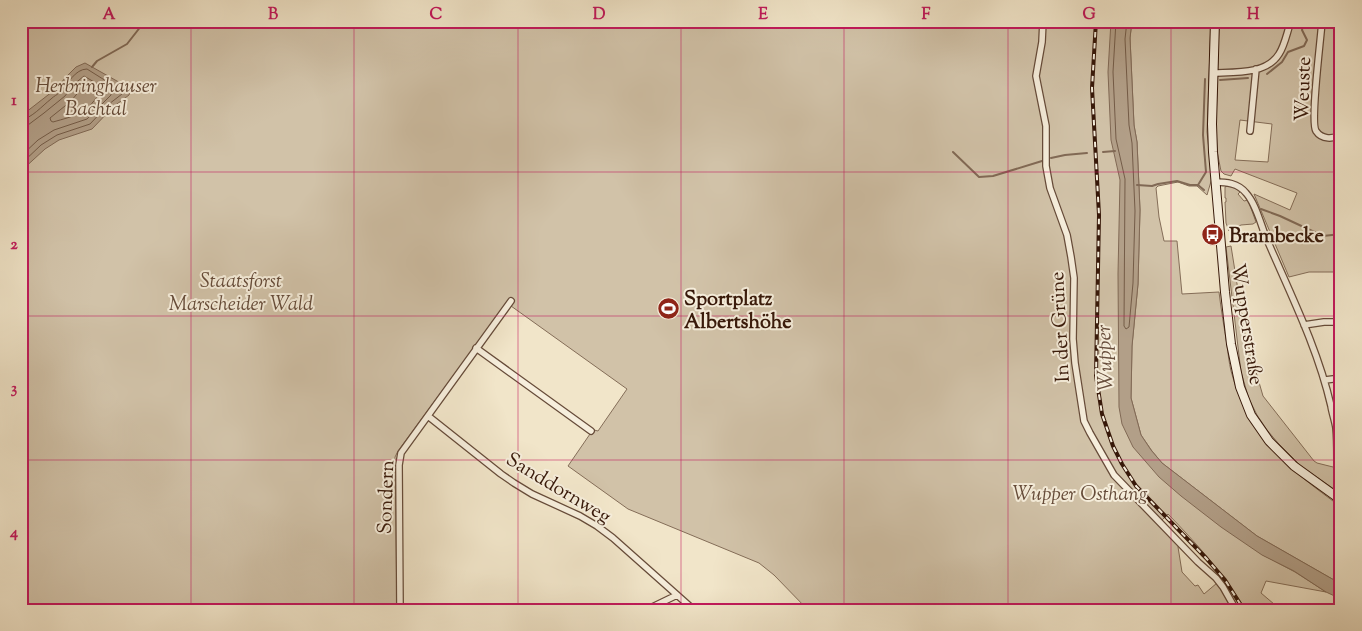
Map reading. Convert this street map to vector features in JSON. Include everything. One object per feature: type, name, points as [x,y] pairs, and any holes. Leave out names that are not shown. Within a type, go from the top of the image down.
[{"type":"main road","name":"Wupperstraße","points":[[1215,21],[1212,124],[1215,182],[1231,344],[1240,387],[1252,416],[1260,429],[1283,456],[1341,500]]},
{"type":"street","name":"In der Grüne","points":[[1043,21],[1042,42],[1036,76],[1046,126],[1046,166],[1050,188],[1067,235],[1072,257],[1074,278],[1073,339],[1084,420],[1114,475],[1198,562],[1216,578],[1236,610]]},
{"type":"street","name":"Weuste","points":[[1213,74],[1256,70],[1274,60],[1280,53],[1291,21]]},
{"type":"street","name":"Weuste","points":[[1322,21],[1314,109],[1315,128],[1316,132],[1324,137],[1334,138],[1341,135]]},
{"type":"street","points":[[1250,131],[1256,70]]},
{"type":"street","points":[[1215,182],[1227,182],[1235,185],[1247,193],[1251,201],[1304,325],[1325,380],[1338,427],[1337,459]]},
{"type":"street","name":"Sondern","points":[[400,610],[401,453],[511,301]]},
{"type":"street","points":[[1304,325],[1341,322]]},
{"type":"street","points":[[476,348],[591,431]]},
{"type":"street","points":[[1325,380],[1341,378]]},
{"type":"street","name":"Sanddornweg","points":[[428,416],[501,474],[532,494],[597,526],[694,610]]},
{"type":"street","points":[[646,610],[678,595]]},
{"type":"green space","name":"Staatsforst Marscheider Wald","points":[[21,21],[1121,21],[1125,391],[1139,444],[1263,555],[1295,572],[1326,592],[1266,581],[1261,593],[1281,610],[1246,610],[1210,560],[1168,514],[1158,524],[1179,545],[1182,572],[1195,586],[1198,585],[1204,594],[1217,583],[1233,610],[808,610],[774,575],[759,563],[628,509],[568,466],[590,434],[594,430],[598,431],[627,389],[511,306],[508,301],[395,457],[397,610],[21,610]]},
{"type":"green space","points":[[1132,21],[1211,21],[1207,132],[1212,178],[1207,195],[1197,186],[1189,186],[1178,182],[1156,188],[1164,241],[1177,241],[1182,294],[1219,292],[1231,371],[1248,416],[1272,450],[1303,478],[1341,507],[1341,584],[1257,536],[1162,463],[1141,435],[1131,398],[1132,346],[1138,284],[1140,210],[1130,38]]},
{"type":"green space","points":[[1219,21],[1341,21],[1341,272],[1309,272],[1289,277],[1254,194],[1290,210],[1297,193],[1235,169],[1231,176],[1224,174],[1221,171],[1217,151]],"holes":[[[1240,120],[1272,124],[1268,162],[1235,160]]]},
{"type":"green space","points":[[1225,187],[1235,188],[1240,192],[1238,194],[1244,201],[1248,200],[1256,222],[1241,225],[1229,231],[1226,223],[1225,202]]},
{"type":"green space","points":[[1231,246],[1245,334],[1263,396],[1314,461],[1341,469],[1341,494],[1301,466],[1278,443],[1257,415],[1249,399],[1241,372],[1226,247]]},
{"type":"water","points":[[1111,21],[1132,21],[1130,38],[1140,210],[1138,284],[1132,346],[1131,398],[1141,435],[1162,463],[1257,536],[1341,584],[1341,599],[1326,592],[1294,571],[1262,555],[1221,527],[1181,496],[1159,477],[1133,447],[1122,424],[1119,407],[1118,274],[1120,180],[1111,140],[1108,72]]},
{"type":"water","points":[[85,63],[124,85],[130,92],[129,95],[113,107],[92,129],[59,140],[45,149],[21,171],[21,116],[57,88],[76,67]]},
{"type":"waterway","points":[[92,67],[97,61],[127,44],[145,21]]},
{"type":"waterway","points":[[1267,74],[1282,62],[1288,52],[1304,46],[1307,40],[1302,30],[1304,21]]},
{"type":"waterway","points":[[1220,80],[1248,78]]},
{"type":"waterway","points":[[1198,185],[1206,172],[1203,135],[1205,79]]},
{"type":"waterway","points":[[1103,152],[1115,151]]},
{"type":"waterway","points":[[953,152],[979,177],[993,176],[1042,161]]},
{"type":"waterway","points":[[1051,158],[1087,153]]},
{"type":"waterway","points":[[1137,185],[1152,186],[1177,181],[1198,185],[1204,190]]},
{"type":"waterway","points":[[1261,209],[1323,236],[1341,234]]},
{"type":"railway","points":[[1096,21],[1092,88],[1099,215],[1096,376],[1102,414],[1113,446],[1136,486],[1206,558],[1225,580],[1244,610]]},
{"type":"place","name":"Brambecke","points":[[1213,235]]},
{"type":"place","name":"Sportplatz Albertshöhe","points":[[668,309]]},
{"type":"park label","name":"Herbringhauser Bachtal","points":[[96,96]]},
{"type":"park label","name":"Wupper Osthang","points":[[1080,493]]},
{"type":"water label","name":"Wupper","points":[[1104,358]]}]
